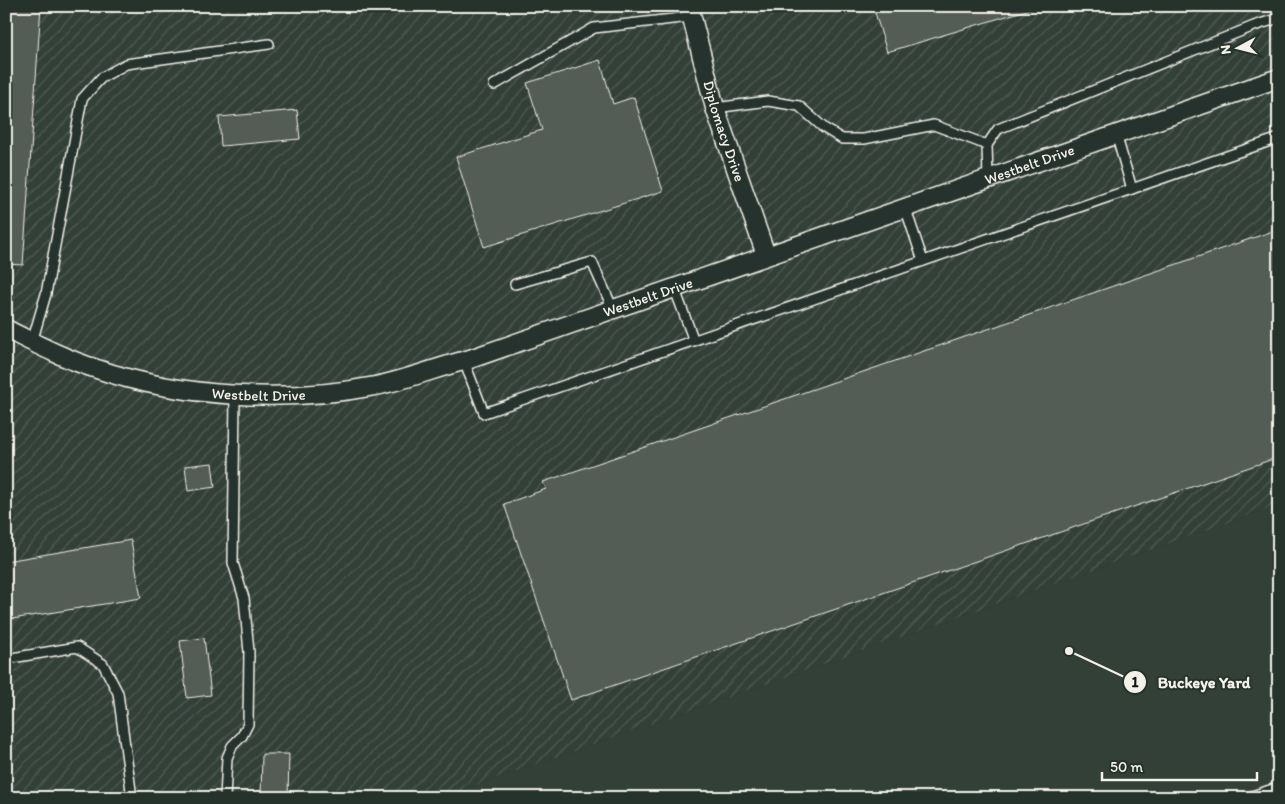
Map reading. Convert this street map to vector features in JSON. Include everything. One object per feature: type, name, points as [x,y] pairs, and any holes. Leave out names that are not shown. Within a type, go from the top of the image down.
[{"type":"street","name":"Diplomacy Drive","points":[[690,12],[715,108],[766,255]]},
{"type":"street","name":"Westbelt Drive","points":[[6,329],[78,362],[118,375],[194,391],[235,394],[293,394],[373,387],[400,381],[464,361],[1279,78]]},
{"type":"lane","points":[[494,85],[594,28],[690,12]]},
{"type":"lane","points":[[988,178],[987,145],[998,129],[1254,26],[1279,18]]},
{"type":"lane","points":[[32,342],[46,294],[82,99],[101,78],[126,64],[269,44]]},
{"type":"lane","points":[[715,108],[768,101],[799,106],[824,128],[842,138],[864,139],[934,125],[987,145]]},
{"type":"lane","points":[[1116,134],[1132,189]]},
{"type":"lane","points":[[464,361],[484,413],[1279,138]]},
{"type":"lane","points":[[905,207],[924,261]]},
{"type":"lane","points":[[515,284],[592,262],[613,309]]},
{"type":"lane","points":[[674,287],[694,341]]},
{"type":"lane","points":[[225,798],[227,758],[232,746],[242,736],[248,724],[249,652],[244,598],[234,563],[235,394]]},
{"type":"lane","points":[[6,659],[77,647],[103,664],[118,693],[132,798]]},
{"type":"lane","points":[[1246,798],[1279,787]]},
{"type":"shaded area","points":[[6,6],[1279,6],[1279,505],[439,798],[6,798]]},
{"type":"shaded area","points":[[1279,505],[1279,798],[439,798]]},
{"type":"building","points":[[6,6],[41,6],[23,265],[6,264]]},
{"type":"building","points":[[873,6],[1040,6],[887,52]]},
{"type":"building","points":[[600,60],[613,104],[634,97],[663,191],[484,247],[456,157],[542,130],[527,83]]},
{"type":"building","points":[[297,110],[300,139],[221,146],[219,117]]},
{"type":"building","points":[[1279,229],[1279,457],[571,700],[504,504],[546,489],[543,482]]},
{"type":"building","points":[[212,463],[215,487],[188,491],[185,466]]},
{"type":"building","points":[[131,540],[141,598],[6,620],[6,561]]},
{"type":"building","points":[[204,638],[211,695],[187,698],[180,641]]},
{"type":"building","points":[[262,754],[289,754],[288,798],[261,798]]},
{"type":"place","name":"Buckeye Yard","points":[[1069,651]]}]
